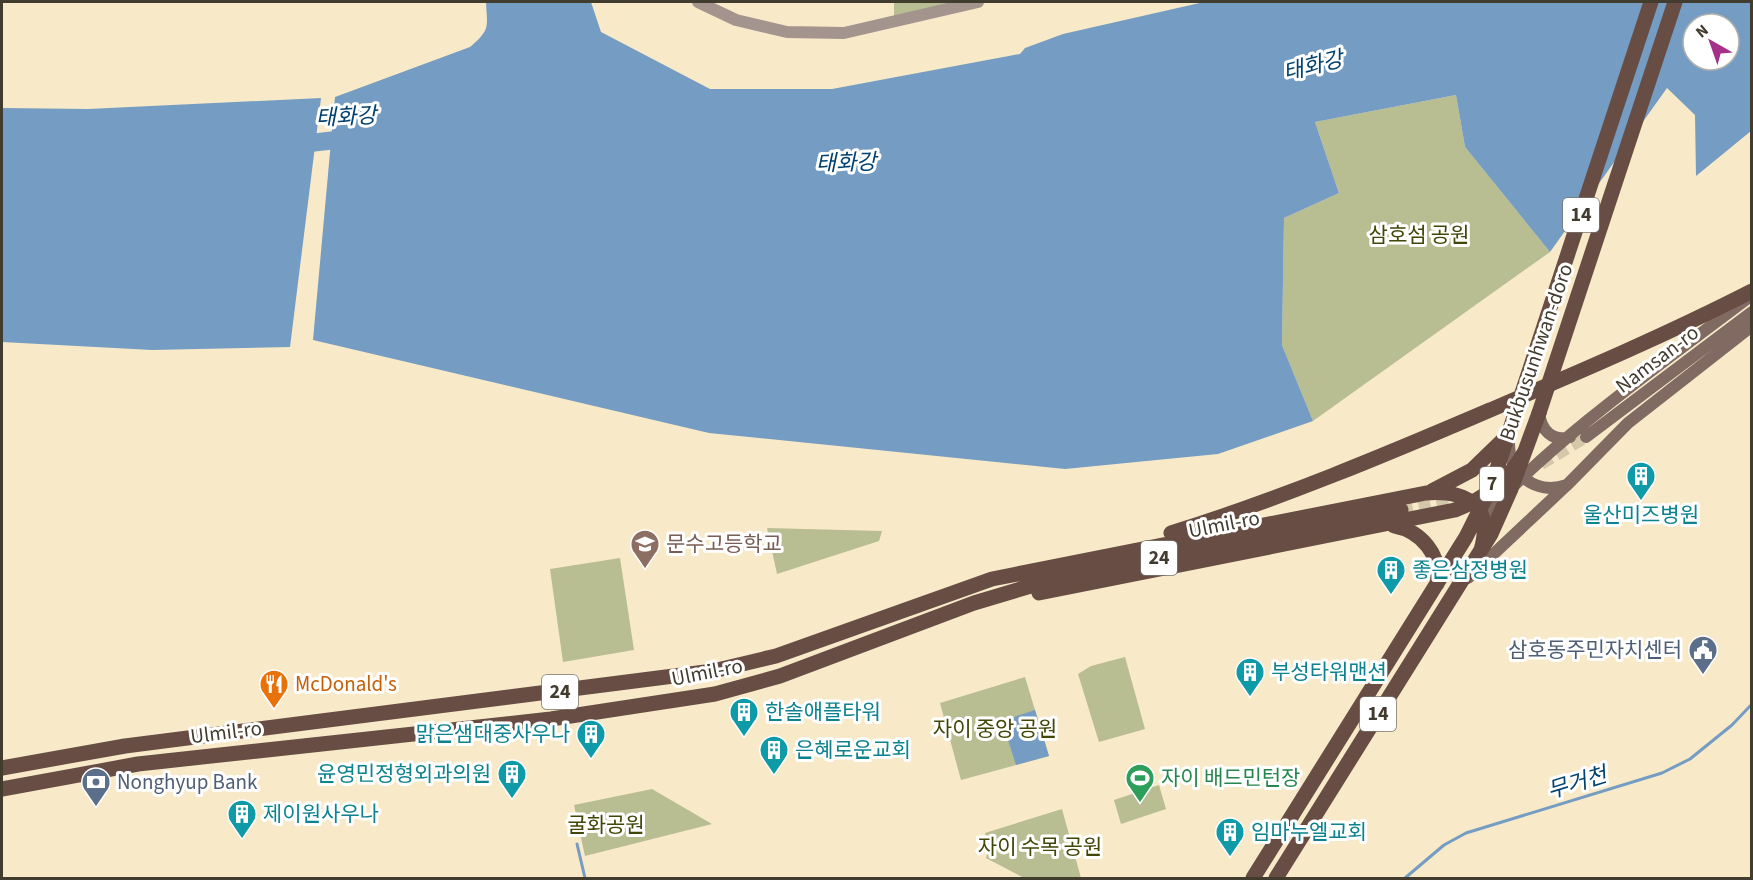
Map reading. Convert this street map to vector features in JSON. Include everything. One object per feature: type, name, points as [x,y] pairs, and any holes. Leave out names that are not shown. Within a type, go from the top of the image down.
[{"type":"main road","name":"Bukbusunhwan-doro","points":[[1253,879],[1466,537],[1487,495],[1651,2]]},
{"type":"main road","name":"Bukbusunhwan-doro","points":[[1276,879],[1481,550],[1519,472],[1675,2]]},
{"type":"main road","points":[[1088,559],[1255,507],[1312,485],[1636,349],[1752,291]]},
{"type":"main road","points":[[1487,495],[1519,472],[1580,436],[1752,296]]},
{"type":"main road","name":"Namsan-ro","points":[[1580,436],[1752,312]]},
{"type":"main road","points":[[1456,590],[1645,408],[1752,326]]},
{"type":"main road","points":[[1539,413],[1542,425],[1549,435],[1562,439],[1580,436]]},
{"type":"main road","points":[[1510,429],[1508,449],[1519,472],[1543,488],[1568,484]]},
{"type":"main road","points":[[1088,559],[1426,493],[1461,477],[1483,461],[1510,429]]},
{"type":"main road","points":[[920,622],[974,606],[1437,515],[1478,511],[1511,489]]},
{"type":"main road","points":[[1426,493],[1462,495],[1478,511],[1484,535],[1481,550]]},
{"type":"main road","name":"Ulmil-ro","points":[[2,789],[128,766],[551,719],[715,694],[780,676],[920,622],[1055,579],[1401,510]]},
{"type":"main road","points":[[1388,525],[1410,531],[1426,544],[1437,566],[1437,584]]},
{"type":"main road","name":"Ulmil-ro","points":[[2,768],[115,748],[713,671],[776,656],[983,581],[1088,559]]},
{"type":"street","points":[[698,2],[736,20],[787,32],[844,33],[978,2]]},
{"type":"green space","points":[[894,2],[978,2],[894,21]]},
{"type":"green space","name":"삼호섬 공원","points":[[1456,95],[1465,147],[1550,252],[1313,421],[1282,345],[1284,218],[1339,193],[1315,122]]},
{"type":"green space","points":[[767,528],[882,531],[879,541],[777,574]]},
{"type":"green space","points":[[620,558],[634,650],[563,662],[550,569]]},
{"type":"green space","points":[[1125,657],[1145,729],[1099,742],[1078,674],[1091,666]]},
{"type":"green space","name":"자이 중앙 공원","points":[[1025,677],[1049,756],[961,780],[940,703]]},
{"type":"green space","name":"자이 배드민턴장","points":[[1159,785],[1166,809],[1121,824],[1114,800]]},
{"type":"green space","name":"굴화공원","points":[[652,789],[712,824],[585,856],[574,805]]},
{"type":"green space","name":"자이 수목 공원","points":[[1062,809],[1081,878],[1024,878],[986,858],[989,847],[985,833]]},
{"type":"water","points":[[486,2],[591,2],[601,32],[710,89],[832,89],[1020,54],[1025,48],[1063,34],[1204,2],[1751,2],[1751,131],[1696,176],[1695,115],[1667,88],[1550,252],[1465,147],[1456,95],[1315,122],[1339,193],[1284,218],[1282,345],[1313,421],[1218,454],[1065,469],[709,433],[313,340],[335,97],[470,47],[482,36],[487,22]]},
{"type":"water","points":[[321,98],[290,347],[152,350],[2,342],[2,108],[88,109]]},
{"type":"water","points":[[1035,710],[1049,756],[1016,765],[1002,721]]},
{"type":"waterway","name":"태화강","points":[[292,145],[354,138]]},
{"type":"waterway","name":"무거천","points":[[1405,878],[1444,845],[1466,833],[1662,773],[1690,759],[1732,725],[1752,704]]},
{"type":"waterway","points":[[577,844],[585,878]]},
{"type":"tunnel","points":[[1541,464],[1586,437]]},
{"type":"tunnel","points":[[1401,510],[1459,497]]},
{"type":"place","name":"울산미즈병원","points":[[1641,502]]},
{"type":"place","name":"문수고등학교","points":[[645,570]]},
{"type":"place","name":"좋은삼정병원","points":[[1391,596]]},
{"type":"place","name":"삼호동주민자치센터","points":[[1703,676]]},
{"type":"place","name":"부성타워맨션","points":[[1250,698]]},
{"type":"place","name":"McDonald's","points":[[274,710]]},
{"type":"place","name":"한솔애플타워","points":[[744,738]]},
{"type":"place","name":"맑은샘대중사우나","points":[[591,760]]},
{"type":"place","name":"은혜로운교회","points":[[774,776]]},
{"type":"place","name":"윤영민정형외과의원","points":[[512,800]]},
{"type":"place","name":"자이 배드민턴장","points":[[1140,804]]},
{"type":"place","name":"Nonghyup Bank","points":[[96,808]]},
{"type":"place","name":"제이원사우나","points":[[242,840]]},
{"type":"place","name":"임마누엘교회","points":[[1230,858]]}]
